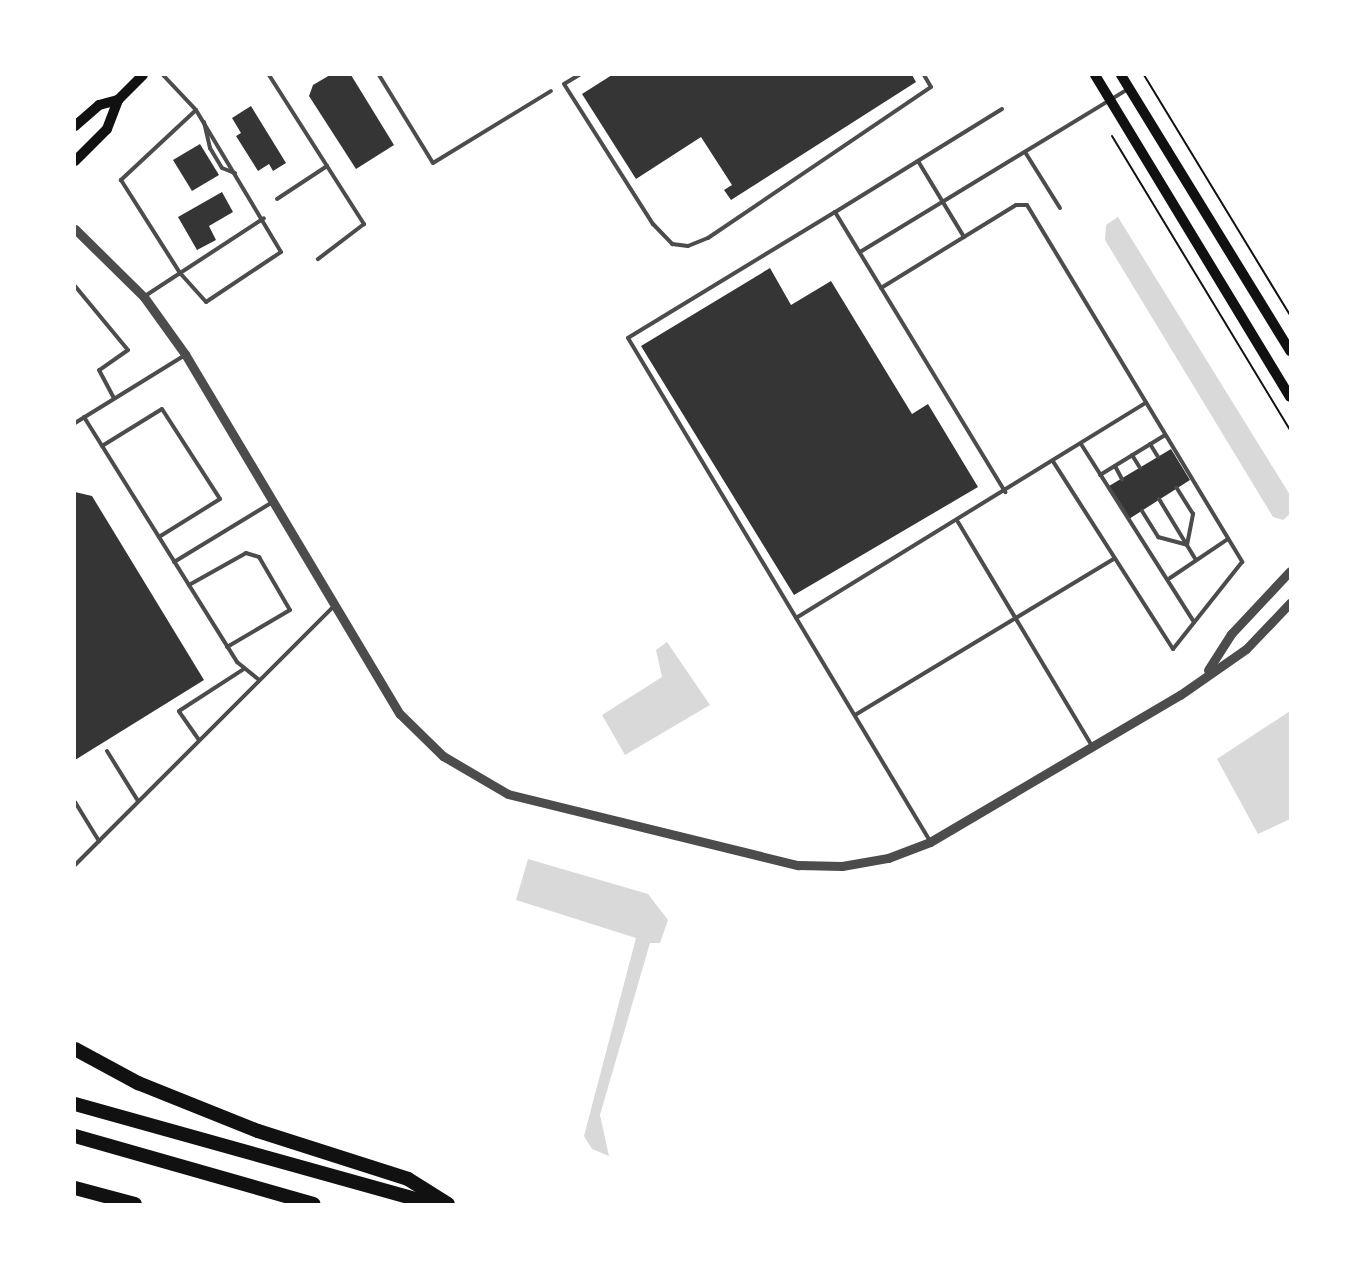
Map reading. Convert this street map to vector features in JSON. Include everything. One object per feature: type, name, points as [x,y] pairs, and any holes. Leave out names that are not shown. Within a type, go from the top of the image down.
[{"type":"highway","points":[[75,1049],[138,1083],[258,1131],[408,1179],[448,1204]]},
{"type":"highway","points":[[75,1104],[434,1204]]},
{"type":"highway","points":[[75,1136],[314,1204]]},
{"type":"highway","points":[[75,1188],[135,1204]]},
{"type":"main road","points":[[75,161],[107,129],[118,100],[143,75]]},
{"type":"main road","points":[[1095,75],[1290,397]]},
{"type":"main road","points":[[1120,75],[1290,351]]},
{"type":"main road","points":[[75,126],[99,105],[118,100]]},
{"type":"street","points":[[75,229],[144,297],[185,354],[332,608],[422,740],[508,794],[798,865],[842,866],[930,842],[1093,747],[1180,695],[1206,673],[1246,649],[1290,603]]},
{"type":"street","points":[[1206,673],[1231,634],[1290,571]]},
{"type":"lane","points":[[163,75],[196,110],[204,122],[264,218],[281,252],[206,302],[198,297],[180,273],[121,180],[196,110]]},
{"type":"lane","points":[[269,75],[364,224],[318,260]]},
{"type":"lane","points":[[379,75],[433,163],[551,91]]},
{"type":"lane","points":[[579,75],[564,84],[653,224],[672,244],[688,246],[708,238],[931,87],[924,75]]},
{"type":"lane","points":[[860,252],[1128,88]]},
{"type":"lane","points":[[930,842],[628,338],[1002,109]]},
{"type":"lane","points":[[204,122],[204,138],[218,162],[236,173]]},
{"type":"lane","points":[[1025,152],[1060,208]]},
{"type":"lane","points":[[918,160],[964,237]]},
{"type":"lane","points":[[277,199],[327,166]]},
{"type":"lane","points":[[881,288],[1016,205],[1027,205],[1242,562],[1173,649],[1053,461]]},
{"type":"lane","points":[[835,212],[1005,492]]},
{"type":"lane","points":[[144,297],[264,218]]},
{"type":"lane","points":[[75,286],[128,350],[99,370],[114,398]]},
{"type":"lane","points":[[75,423],[185,354]]},
{"type":"lane","points":[[796,618],[958,522],[1146,403]]},
{"type":"lane","points":[[102,446],[162,409],[220,499],[159,537]]},
{"type":"lane","points":[[84,417],[227,647],[244,669],[259,680]]},
{"type":"lane","points":[[1100,475],[1165,435]]},
{"type":"lane","points":[[1081,444],[1161,574],[1170,578],[1194,622]]},
{"type":"lane","points":[[1150,444],[1158,457]]},
{"type":"lane","points":[[1132,455],[1140,468]]},
{"type":"lane","points":[[1115,466],[1122,479]]},
{"type":"lane","points":[[1177,488],[1193,514],[1187,545]]},
{"type":"lane","points":[[1159,499],[1196,560]]},
{"type":"lane","points":[[174,562],[271,503]]},
{"type":"lane","points":[[1142,511],[1158,537],[1187,545]]},
{"type":"lane","points":[[958,522],[1093,747]]},
{"type":"lane","points":[[1170,578],[1228,539]]},
{"type":"lane","points":[[189,585],[246,553],[260,557],[290,609],[227,647]]},
{"type":"lane","points":[[855,715],[1114,559]]},
{"type":"lane","points":[[75,865],[332,608]]},
{"type":"lane","points":[[199,740],[179,711],[244,669]]},
{"type":"lane","points":[[107,751],[138,801]]},
{"type":"lane","points":[[75,802],[99,841]]},
{"type":"path","points":[[1144,75],[1290,315]]},
{"type":"path","points":[[1112,136],[1290,430]]},
{"type":"shaded area","points":[[1118,217],[1290,495],[1290,514],[1283,520],[1273,517],[1105,240],[1106,225]]},
{"type":"shaded area","points":[[667,642],[710,705],[625,755],[602,715],[662,677],[656,650]]},
{"type":"shaded area","points":[[1290,711],[1290,819],[1258,834],[1217,759]]},
{"type":"shaded area","points":[[528,859],[648,894],[668,920],[660,943],[650,943],[600,1115],[609,1156],[592,1149],[584,1136],[636,938],[516,900]]},
{"type":"building","points":[[330,75],[351,75],[394,145],[356,169],[309,96],[313,85]]},
{"type":"building","points":[[612,75],[912,75],[916,82],[731,200],[724,190],[732,185],[701,137],[636,179],[582,94]]},
{"type":"building","points":[[251,106],[286,163],[273,171],[269,164],[258,171],[236,136],[241,133],[232,118]]},
{"type":"building","points":[[200,144],[219,175],[192,191],[173,160]]},
{"type":"building","points":[[222,192],[233,212],[209,226],[216,240],[197,250],[178,217]]},
{"type":"building","points":[[770,268],[791,305],[831,281],[912,414],[928,404],[978,487],[794,595],[641,346]]},
{"type":"building","points":[[1171,449],[1190,480],[1129,519],[1109,486]]},
{"type":"building","points":[[75,492],[92,496],[204,680],[75,760]]}]
